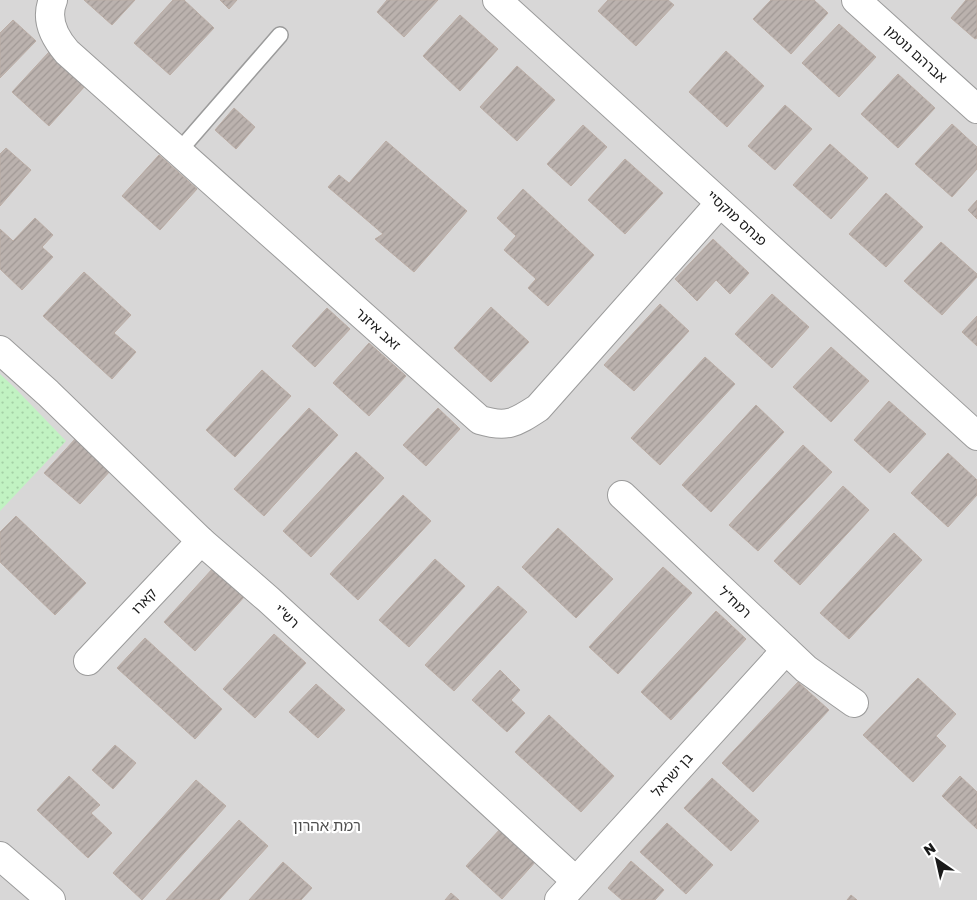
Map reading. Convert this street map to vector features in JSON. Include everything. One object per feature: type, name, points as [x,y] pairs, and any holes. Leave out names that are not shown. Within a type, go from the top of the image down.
[{"type":"street","name":"זאב איזנר","points":[[53,0],[50,14],[54,35],[67,52],[469,411],[480,420],[493,424],[506,425],[520,420],[538,408],[720,203]]},
{"type":"street","name":"פנחס מוקסיי","points":[[497,0],[977,436]]},
{"type":"street","name":"אברהם נוטמן","points":[[856,0],[977,109]]},
{"type":"street","name":"רש\"י","points":[[0,350],[48,393],[201,541],[268,599],[568,890]]},
{"type":"street","name":"רמח\"ל","points":[[622,495],[806,669],[854,703]]},
{"type":"street","name":"קארו","points":[[88,661],[201,541]]},
{"type":"street","name":"בן ישראל","points":[[568,890],[786,650]]},
{"type":"street","points":[[0,856],[51,900]]},
{"type":"lane","points":[[179,151],[280,35]]},
{"type":"shaded area","points":[[0,0],[977,0],[977,900],[0,900]]},
{"type":"green space","points":[[0,374],[66,441],[0,511]]},
{"type":"building","points":[[84,0],[135,0],[112,25]]},
{"type":"building","points":[[173,0],[184,0],[214,28],[170,75],[134,43]]},
{"type":"building","points":[[220,0],[237,0],[229,9]]},
{"type":"building","points":[[387,0],[438,0],[404,37],[377,12]]},
{"type":"building","points":[[608,0],[668,0],[674,5],[636,46],[598,11]]},
{"type":"building","points":[[771,0],[814,0],[828,13],[791,54],[753,19]]},
{"type":"building","points":[[966,0],[977,0],[977,38],[975,39],[951,18]]},
{"type":"building","points":[[460,15],[498,49],[460,91],[423,56]]},
{"type":"building","points":[[13,20],[36,41],[0,78],[0,33]]},
{"type":"building","points":[[839,24],[876,57],[839,97],[802,63]]},
{"type":"building","points":[[726,51],[764,86],[727,127],[689,92]]},
{"type":"building","points":[[49,52],[85,86],[49,126],[12,92]]},
{"type":"building","points":[[517,66],[555,100],[517,141],[480,107]]},
{"type":"building","points":[[898,74],[935,108],[898,148],[861,114]]},
{"type":"building","points":[[785,105],[812,129],[775,170],[748,146]]},
{"type":"building","points":[[234,108],[255,127],[236,149],[215,130]]},
{"type":"building","points":[[952,124],[977,147],[977,169],[952,197],[915,164]]},
{"type":"building","points":[[583,125],[607,147],[571,186],[547,164]]},
{"type":"building","points":[[386,141],[467,211],[414,272],[375,239],[383,234],[328,187],[339,175],[349,183]]},
{"type":"building","points":[[830,144],[868,178],[831,219],[793,185]]},
{"type":"building","points":[[6,148],[31,170],[0,206],[0,154]]},
{"type":"building","points":[[159,155],[197,189],[160,230],[122,196]]},
{"type":"building","points":[[625,159],[663,193],[625,234],[588,200]]},
{"type":"building","points":[[523,189],[594,255],[548,306],[528,288],[536,279],[504,250],[516,236],[497,218]]},
{"type":"building","points":[[886,193],[923,227],[886,267],[849,234]]},
{"type":"building","points":[[977,200],[977,219],[968,210]]},
{"type":"building","points":[[35,218],[53,235],[42,247],[53,257],[22,290],[0,269],[0,229],[13,241]]},
{"type":"building","points":[[713,239],[749,273],[730,294],[716,280],[697,301],[675,279]]},
{"type":"building","points":[[941,242],[977,274],[977,277],[942,315],[904,281]]},
{"type":"building","points":[[84,272],[131,315],[114,333],[136,352],[112,379],[43,316]]},
{"type":"building","points":[[772,294],[809,327],[772,368],[735,334]]},
{"type":"building","points":[[660,304],[689,331],[634,391],[604,365]]},
{"type":"building","points":[[491,307],[529,342],[491,382],[454,348]]},
{"type":"building","points":[[327,308],[350,329],[315,367],[292,346]]},
{"type":"building","points":[[977,316],[977,346],[962,332]]},
{"type":"building","points":[[369,343],[406,376],[369,416],[333,383]]},
{"type":"building","points":[[831,347],[869,381],[831,422],[793,387]]},
{"type":"building","points":[[705,357],[735,384],[660,465],[631,438]]},
{"type":"building","points":[[262,370],[291,396],[235,457],[206,430]]},
{"type":"building","points":[[889,401],[926,434],[890,473],[854,440]]},
{"type":"building","points":[[756,405],[784,432],[711,512],[682,485]]},
{"type":"building","points":[[309,408],[338,435],[264,516],[234,489]]},
{"type":"building","points":[[438,408],[460,429],[426,466],[403,445]]},
{"type":"building","points":[[76,438],[111,470],[80,504],[44,473]]},
{"type":"building","points":[[803,445],[832,472],[758,551],[729,525]]},
{"type":"building","points":[[356,452],[384,478],[311,557],[283,531]]},
{"type":"building","points":[[948,453],[977,480],[977,495],[948,527],[911,493]]},
{"type":"building","points":[[843,486],[869,510],[800,585],[774,561]]},
{"type":"building","points":[[403,495],[431,521],[358,600],[330,574]]},
{"type":"building","points":[[16,516],[86,583],[55,615],[0,562],[0,532]]},
{"type":"building","points":[[558,528],[613,579],[576,618],[522,567]]},
{"type":"building","points":[[894,533],[922,560],[849,639],[820,613]]},
{"type":"building","points":[[435,559],[465,586],[409,647],[379,620]]},
{"type":"building","points":[[214,567],[245,596],[195,651],[164,622]]},
{"type":"building","points":[[663,567],[692,593],[618,674],[589,647]]},
{"type":"building","points":[[498,586],[527,612],[454,691],[425,665]]},
{"type":"building","points":[[716,611],[746,639],[671,720],[641,692]]},
{"type":"building","points":[[274,634],[306,663],[255,718],[223,689]]},
{"type":"building","points":[[145,638],[222,709],[195,739],[117,668]]},
{"type":"building","points":[[500,670],[520,690],[511,700],[525,713],[507,732],[472,700]]},
{"type":"building","points":[[918,678],[956,714],[936,736],[946,746],[913,782],[863,735]]},
{"type":"building","points":[[798,682],[829,710],[753,792],[722,763]]},
{"type":"building","points":[[316,684],[345,710],[318,738],[289,712]]},
{"type":"building","points":[[549,715],[614,776],[581,812],[515,752]]},
{"type":"building","points":[[115,745],[136,763],[113,789],[92,770]]},
{"type":"building","points":[[69,776],[100,805],[91,813],[112,833],[88,858],[37,810]]},
{"type":"building","points":[[960,776],[977,792],[977,829],[942,796]]},
{"type":"building","points":[[712,778],[759,821],[731,851],[684,808]]},
{"type":"building","points":[[196,780],[226,806],[142,900],[113,873]]},
{"type":"building","points":[[239,820],[268,846],[219,900],[166,900]]},
{"type":"building","points":[[667,823],[713,865],[686,894],[640,852]]},
{"type":"building","points":[[502,827],[537,860],[502,899],[466,866]]},
{"type":"building","points":[[631,861],[664,890],[655,900],[622,900],[608,888]]},
{"type":"building","points":[[283,862],[312,888],[301,900],[249,900]]},
{"type":"building","points":[[451,893],[459,900],[445,900]]},
{"type":"building","points":[[851,895],[857,900],[847,900]]},
{"type":"district","name":"רמת אהרון","points":[[327,826]]}]
